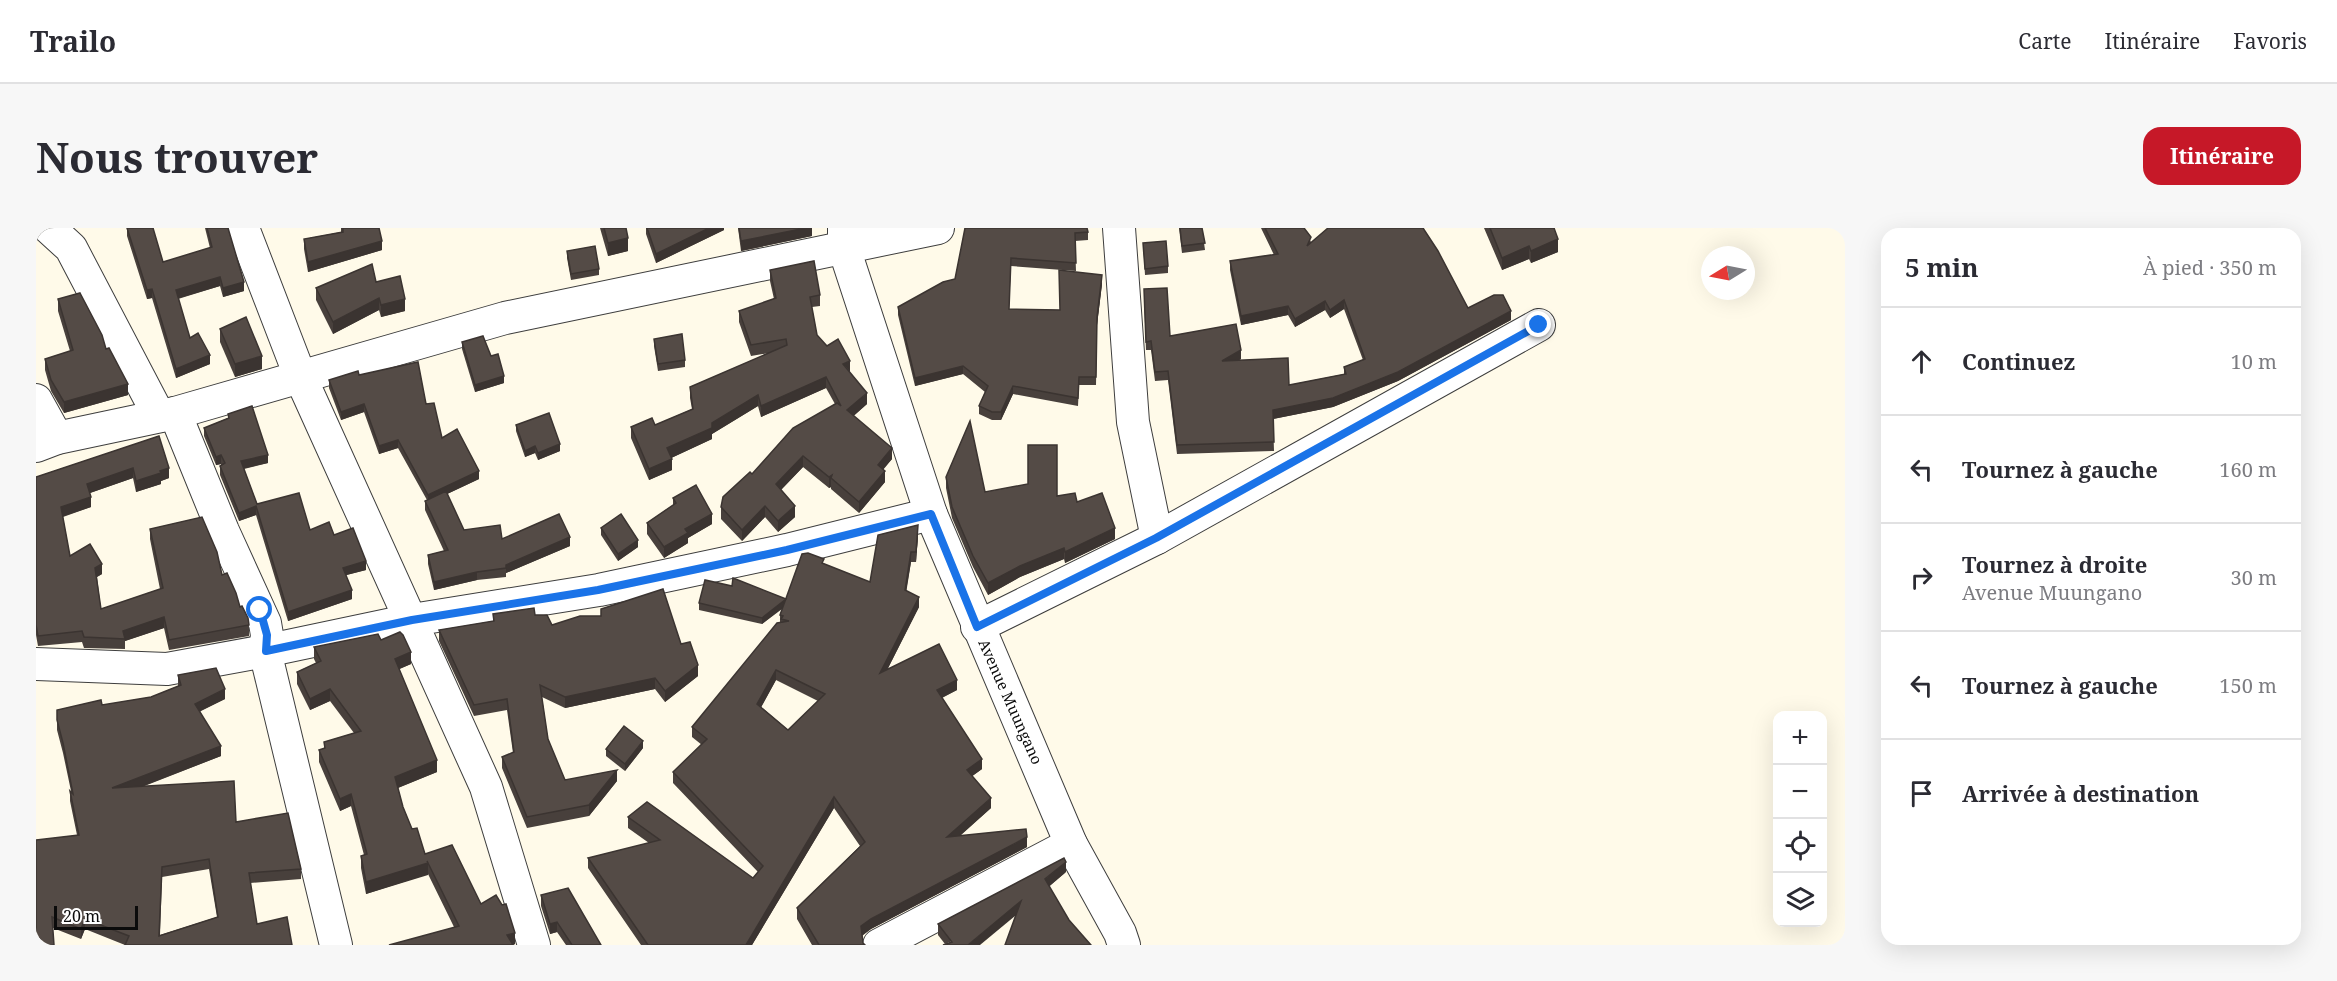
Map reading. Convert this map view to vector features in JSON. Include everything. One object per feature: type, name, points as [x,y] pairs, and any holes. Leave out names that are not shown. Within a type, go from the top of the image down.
[{"type":"street","points":[[49,228],[71,248],[167,414],[260,610],[267,635],[266,651],[336,945]]},
{"type":"street","points":[[243,228],[300,376],[350,491],[412,620],[486,787],[534,945]]},
{"type":"street","points":[[36,400],[46,442],[167,414],[505,318],[844,238],[938,228]]},
{"type":"street","points":[[1119,228],[1133,422],[1156,538]]},
{"type":"street","name":"Avenue Muungano","points":[[844,238],[931,514],[977,627],[1071,843],[1120,933],[1124,945]]},
{"type":"street","points":[[977,627],[1156,538],[1539,325]]},
{"type":"street","points":[[36,664],[167,669],[412,620],[598,590],[787,550],[931,514]]},
{"type":"street","points":[[879,945],[1071,843]]},
{"type":"building","points":[[127,228],[153,228],[163,262],[212,247],[207,228],[228,228],[244,282],[223,288],[220,277],[176,290],[190,338],[198,333],[210,355],[176,369],[152,289],[147,290]]},
{"type":"building","points":[[343,228],[379,228],[382,241],[308,262],[304,239],[343,232]]},
{"type":"building","points":[[604,228],[626,228],[628,238],[608,243]]},
{"type":"building","points":[[647,228],[709,228],[656,254]]},
{"type":"building","points":[[739,228],[806,228],[741,241]]},
{"type":"building","points":[[965,228],[1087,228],[1088,232],[1075,233],[1076,263],[1011,258],[1009,309],[1060,310],[1059,270],[1102,275],[1097,317],[1096,377],[1079,377],[1078,398],[1013,386],[1001,412],[992,412],[979,406],[988,386],[963,366],[915,378],[898,307],[943,282],[955,279]]},
{"type":"building","points":[[1180,228],[1202,228],[1205,243],[1182,246]]},
{"type":"building","points":[[1265,228],[1304,228],[1311,237],[1307,246],[1328,228],[1423,228],[1468,308],[1494,295],[1503,295],[1511,311],[1398,372],[1333,398],[1273,410],[1274,442],[1177,445],[1168,371],[1155,372],[1151,341],[1146,342],[1144,289],[1167,288],[1170,336],[1236,324],[1241,350],[1222,361],[1288,358],[1289,385],[1346,374],[1344,367],[1365,359],[1344,300],[1330,310],[1325,301],[1295,319],[1288,306],[1241,316],[1230,261],[1278,254]]},
{"type":"building","points":[[1490,228],[1554,228],[1558,239],[1531,251],[1529,246],[1502,258]]},
{"type":"building","points":[[1166,241],[1168,266],[1145,269],[1143,243]]},
{"type":"building","points":[[595,246],[599,269],[571,274],[567,251]]},
{"type":"building","points":[[814,261],[820,295],[810,297],[817,335],[827,346],[838,339],[850,361],[843,364],[867,393],[847,410],[892,448],[878,465],[885,471],[859,502],[831,478],[832,475],[829,477],[803,456],[776,484],[795,506],[778,521],[765,506],[742,530],[721,507],[723,497],[750,472],[752,474],[793,428],[837,403],[841,406],[826,377],[761,406],[758,395],[712,423],[712,428],[667,448],[672,459],[649,469],[631,427],[652,418],[655,425],[693,409],[690,387],[787,345],[786,339],[751,345],[739,311],[776,298],[770,270]]},
{"type":"building","points":[[372,264],[376,282],[400,276],[405,299],[381,305],[379,298],[333,322],[316,288]]},
{"type":"building","points":[[80,293],[102,335],[106,349],[109,348],[128,384],[64,402],[51,380],[45,359],[73,350],[58,299]]},
{"type":"building","points":[[246,317],[262,356],[235,364],[220,329]]},
{"type":"building","points":[[682,334],[685,360],[658,364],[654,339]]},
{"type":"building","points":[[483,336],[491,356],[498,354],[504,376],[475,385],[462,342]]},
{"type":"building","points":[[418,362],[426,404],[434,403],[442,438],[457,429],[479,471],[428,495],[398,440],[379,446],[364,404],[341,412],[329,380],[358,371],[359,375]]},
{"type":"building","points":[[252,406],[268,455],[241,461],[257,504],[299,493],[310,530],[329,522],[334,535],[353,528],[366,561],[343,568],[352,590],[288,612],[256,506],[239,513],[220,466],[225,463],[221,455],[216,457],[204,428],[229,418],[228,414]]},
{"type":"building","points":[[549,413],[560,444],[538,453],[535,446],[525,451],[516,425]]},
{"type":"building","points":[[970,421],[985,492],[1028,484],[1028,445],[1057,445],[1057,496],[1075,493],[1077,502],[1102,493],[1115,528],[1065,552],[1064,548],[1020,566],[988,583],[973,556],[952,507],[946,477]]},
{"type":"building","points":[[159,436],[169,468],[136,481],[133,468],[87,484],[91,497],[61,507],[70,556],[90,544],[102,564],[95,568],[101,609],[163,588],[150,529],[202,517],[217,552],[222,575],[227,573],[240,607],[242,606],[248,618],[249,625],[169,640],[164,617],[123,631],[125,639],[84,637],[82,631],[38,636],[36,625],[36,477]]},
{"type":"building","points":[[696,485],[712,514],[685,529],[688,533],[664,547],[647,523],[676,503],[673,498]]},
{"type":"building","points":[[446,491],[464,530],[500,525],[502,539],[559,514],[570,537],[506,565],[506,568],[434,582],[428,555],[448,550],[425,501]]},
{"type":"building","points":[[621,514],[638,540],[618,554],[601,528]]},
{"type":"building","points":[[918,525],[916,552],[911,552],[905,590],[919,597],[880,673],[939,644],[957,680],[937,690],[982,759],[967,770],[991,798],[947,837],[1026,829],[1027,837],[871,919],[861,926],[865,945],[819,945],[797,908],[865,842],[834,797],[746,945],[648,945],[588,858],[660,840],[628,817],[647,802],[753,878],[763,866],[673,772],[707,739],[692,727],[777,623],[789,621],[781,619],[783,616],[780,615],[802,554],[808,553],[824,559],[822,563],[870,582],[878,535]],"holes":[[[776,670],[825,694],[788,730],[757,704]]]},
{"type":"building","points":[[733,578],[786,599],[762,618],[699,603],[705,580],[732,586]]},
{"type":"building","points":[[663,589],[681,644],[690,642],[698,665],[665,691],[655,678],[565,697],[540,685],[548,739],[565,780],[617,770],[589,805],[527,817],[502,757],[514,752],[507,699],[474,705],[439,630],[494,621],[493,614],[534,608],[535,615],[547,615],[552,625],[580,616],[601,616],[601,609]]},
{"type":"building","points":[[400,632],[411,652],[395,659],[437,760],[395,777],[403,807],[412,829],[417,828],[425,854],[452,845],[481,904],[496,895],[502,905],[506,904],[515,933],[507,935],[513,945],[389,945],[459,926],[428,863],[366,882],[361,856],[367,854],[351,794],[340,799],[319,750],[325,748],[324,742],[361,731],[330,689],[310,699],[297,672],[321,661],[314,647],[378,634],[381,640]]},
{"type":"building","points":[[216,668],[225,689],[195,704],[221,746],[112,788],[234,781],[236,822],[288,813],[301,869],[249,873],[257,924],[287,917],[292,945],[125,945],[129,936],[85,919],[81,929],[52,917],[54,945],[36,945],[36,840],[79,835],[57,710],[101,700],[102,705],[151,697],[181,685],[178,675]],"holes":[[[209,859],[218,917],[159,936],[162,867]]]},
{"type":"building","points":[[624,726],[643,741],[625,764],[606,749]]},
{"type":"building","points":[[1064,858],[1066,862],[1045,879],[1069,920],[1091,945],[1005,945],[1021,901],[968,945],[943,945],[952,942],[938,924]]},
{"type":"building","points":[[568,888],[601,945],[572,945],[557,922],[550,924],[541,895]]},
{"type":"route","points":[[260,610],[267,635],[266,651],[412,620],[598,590],[787,550],[931,514],[977,627],[1156,538],[1539,325]]}]
